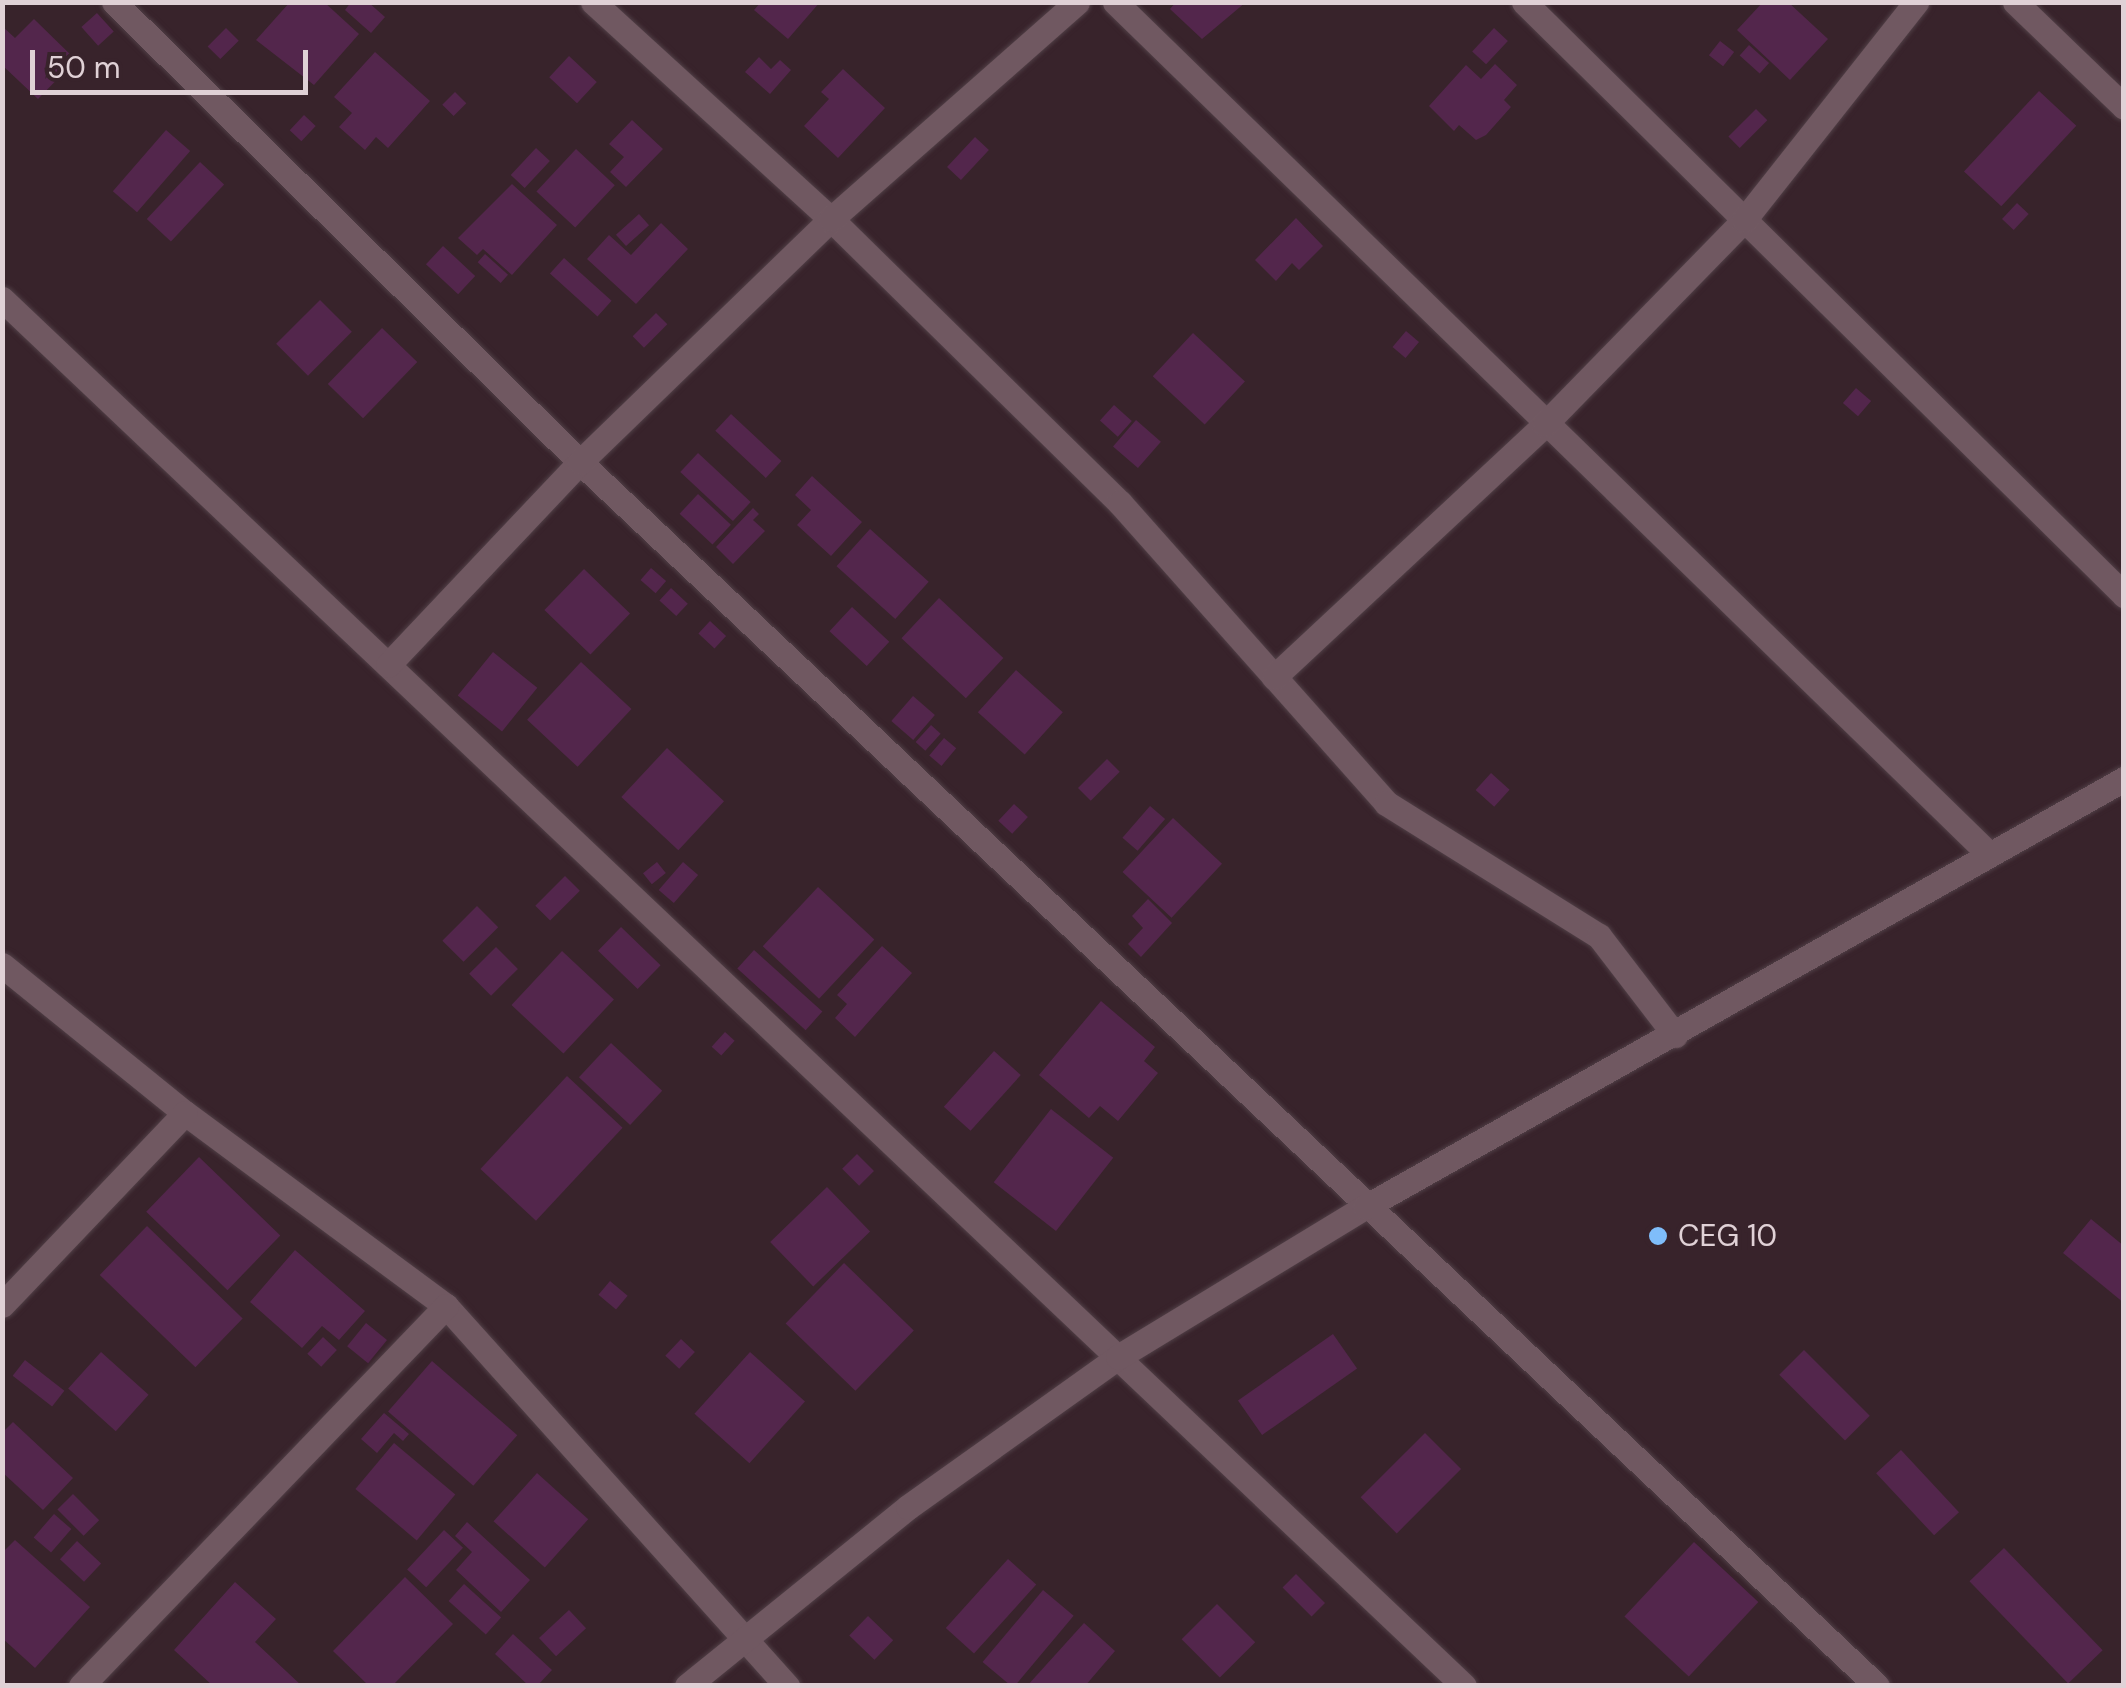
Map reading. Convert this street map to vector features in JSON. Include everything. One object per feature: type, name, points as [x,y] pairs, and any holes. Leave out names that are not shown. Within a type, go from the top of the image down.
[{"type":"street","points":[[114,2],[580,462],[1872,1684]]},
{"type":"street","points":[[592,2],[831,219],[1120,503],[1386,802],[1599,936],[1676,1035]]},
{"type":"street","points":[[388,664],[580,462],[831,219],[1077,2]]},
{"type":"street","points":[[1115,2],[1986,852]]},
{"type":"street","points":[[1524,2],[2124,594]]},
{"type":"street","points":[[1274,676],[1545,424],[1744,220],[1916,2]]},
{"type":"street","points":[[2015,2],[2124,106]]},
{"type":"street","points":[[2,299],[1464,1686]]},
{"type":"street","points":[[687,1686],[745,1644],[908,1508],[1118,1357],[1365,1206],[1676,1035],[1986,852],[2124,779]]},
{"type":"street","points":[[2,965],[185,1113],[446,1306],[745,1644],[787,1686]]},
{"type":"street","points":[[2,1305],[185,1113]]},
{"type":"street","points":[[81,1686],[446,1306]]},
{"type":"building","points":[[290,2],[324,2],[359,34],[314,85],[256,40]]},
{"type":"building","points":[[351,2],[368,2],[385,17],[371,33],[345,10]]},
{"type":"building","points":[[761,2],[820,2],[788,39],[754,10]]},
{"type":"building","points":[[1176,2],[1246,2],[1202,39],[1170,9]]},
{"type":"building","points":[[1763,2],[1788,2],[1828,39],[1790,80],[1737,30]]},
{"type":"building","points":[[97,13],[114,32],[98,46],[81,27]]},
{"type":"building","points":[[34,19],[76,60],[38,99],[2,65],[2,26],[15,38]]},
{"type":"building","points":[[226,28],[239,41],[220,59],[208,46]]},
{"type":"building","points":[[1494,28],[1508,41],[1486,64],[1472,51]]},
{"type":"building","points":[[1720,41],[1734,52],[1723,66],[1709,55]]},
{"type":"building","points":[[1749,45],[1769,63],[1760,73],[1740,55]]},
{"type":"building","points":[[375,52],[430,101],[388,148],[376,137],[365,150],[339,127],[352,113],[334,97]]},
{"type":"building","points":[[569,56],[597,82],[577,103],[549,77]]},
{"type":"building","points":[[759,57],[771,69],[780,60],[791,70],[770,94],[745,72]]},
{"type":"building","points":[[1495,64],[1517,85],[1504,100],[1511,107],[1486,135],[1476,140],[1459,125],[1454,131],[1429,106],[1466,65],[1481,79]]},
{"type":"building","points":[[843,69],[885,108],[838,158],[804,126],[829,99],[821,92]]},
{"type":"building","points":[[2039,91],[2076,126],[2001,206],[1964,171]]},
{"type":"building","points":[[455,92],[466,103],[454,116],[442,105]]},
{"type":"building","points":[[1756,109],[1767,120],[1740,148],[1728,137]]},
{"type":"building","points":[[304,115],[316,126],[301,141],[290,130]]},
{"type":"building","points":[[632,120],[663,149],[626,187],[610,172],[624,157],[609,144]]},
{"type":"building","points":[[166,130],[190,151],[137,212],[113,191]]},
{"type":"building","points":[[975,137],[989,150],[961,180],[947,167]]},
{"type":"building","points":[[536,148],[550,161],[525,188],[511,175]]},
{"type":"building","points":[[576,149],[615,185],[575,228],[536,191]]},
{"type":"building","points":[[200,162],[224,185],[171,242],[147,219]]},
{"type":"building","points":[[512,184],[557,225],[512,275],[483,249],[477,255],[458,238]]},
{"type":"building","points":[[2017,203],[2029,214],[2014,230],[2002,219]]},
{"type":"building","points":[[639,214],[649,225],[626,246],[616,235]]},
{"type":"building","points":[[1296,218],[1323,246],[1299,270],[1292,263],[1276,281],[1255,260]]},
{"type":"building","points":[[661,223],[688,249],[636,304],[587,259],[609,235],[631,255]]},
{"type":"building","points":[[443,246],[475,276],[458,294],[426,264]]},
{"type":"building","points":[[485,254],[508,275],[501,283],[478,262]]},
{"type":"building","points":[[564,258],[612,301],[598,316],[550,274]]},
{"type":"building","points":[[320,300],[352,332],[308,376],[276,344]]},
{"type":"building","points":[[656,313],[667,324],[644,348],[633,336]]},
{"type":"building","points":[[382,328],[417,362],[363,418],[328,384]]},
{"type":"building","points":[[1406,331],[1419,342],[1406,358],[1393,347]]},
{"type":"building","points":[[1193,333],[1245,381],[1205,425],[1153,376]]},
{"type":"building","points":[[1856,388],[1871,401],[1858,416],[1843,403]]},
{"type":"building","points":[[1114,405],[1132,421],[1118,437],[1100,421]]},
{"type":"building","points":[[731,414],[781,461],[766,478],[715,431]]},
{"type":"building","points":[[1136,420],[1161,442],[1138,468],[1113,446]]},
{"type":"building","points":[[698,453],[751,502],[733,521],[680,472]]},
{"type":"building","points":[[812,476],[862,522],[831,556],[797,525],[811,510],[795,495]]},
{"type":"building","points":[[698,494],[731,525],[712,544],[680,514]]},
{"type":"building","points":[[753,508],[759,514],[753,520],[765,531],[733,564],[716,547]]},
{"type":"building","points":[[870,529],[929,582],[895,619],[837,566]]},
{"type":"building","points":[[651,568],[666,581],[656,593],[641,580]]},
{"type":"building","points":[[584,569],[630,613],[590,654],[544,610]]},
{"type":"building","points":[[671,588],[688,604],[676,616],[659,600]]},
{"type":"building","points":[[939,598],[1003,658],[966,698],[901,638]]},
{"type":"building","points":[[852,607],[889,642],[867,666],[829,631]]},
{"type":"building","points":[[710,621],[726,636],[714,648],[698,633]]},
{"type":"building","points":[[493,652],[537,688],[502,731],[458,696]]},
{"type":"building","points":[[581,662],[631,709],[578,767],[527,720]]},
{"type":"building","points":[[1016,670],[1063,712],[1025,755],[978,712]]},
{"type":"building","points":[[913,696],[935,715],[913,740],[891,721]]},
{"type":"building","points":[[931,725],[941,734],[925,751],[916,742]]},
{"type":"building","points":[[944,738],[956,748],[941,766],[929,756]]},
{"type":"building","points":[[667,748],[724,801],[678,850],[621,797]]},
{"type":"building","points":[[1107,759],[1120,772],[1091,801],[1078,788]]},
{"type":"building","points":[[1491,773],[1510,790],[1494,807],[1476,790]]},
{"type":"building","points":[[1014,804],[1028,817],[1012,834],[998,821]]},
{"type":"building","points":[[1150,806],[1165,819],[1138,851],[1122,838]]},
{"type":"building","points":[[1173,818],[1222,864],[1172,918],[1123,872]]},
{"type":"building","points":[[657,862],[666,873],[652,884],[643,873]]},
{"type":"building","points":[[683,862],[698,875],[674,903],[659,890]]},
{"type":"building","points":[[565,876],[580,891],[550,921],[535,906]]},
{"type":"building","points":[[818,887],[874,940],[819,999],[763,946]]},
{"type":"building","points":[[1148,899],[1172,923],[1141,957],[1128,944],[1143,928],[1132,916]]},
{"type":"building","points":[[477,906],[498,927],[464,962],[442,941]]},
{"type":"building","points":[[621,927],[661,965],[638,989],[598,951]]},
{"type":"building","points":[[882,946],[912,973],[855,1037],[835,1018],[847,1004],[837,995]]},
{"type":"building","points":[[496,947],[518,969],[491,996],[469,974]]},
{"type":"building","points":[[754,950],[822,1012],[806,1030],[737,969]]},
{"type":"building","points":[[562,951],[614,999],[563,1054],[512,1005]]},
{"type":"building","points":[[1101,1001],[1155,1047],[1144,1061],[1158,1073],[1118,1121],[1100,1106],[1089,1118],[1039,1075]]},
{"type":"building","points":[[725,1032],[735,1041],[721,1056],[712,1047]]},
{"type":"building","points":[[611,1043],[662,1091],[630,1125],[579,1077]]},
{"type":"building","points":[[994,1051],[1021,1075],[971,1131],[944,1107]]},
{"type":"building","points":[[567,1076],[623,1128],[536,1221],[480,1169]]},
{"type":"building","points":[[1051,1109],[1113,1158],[1056,1231],[994,1182]]},
{"type":"building","points":[[857,1154],[874,1171],[859,1186],[842,1169]]},
{"type":"building","points":[[199,1157],[280,1235],[227,1290],[146,1212]]},
{"type":"building","points":[[827,1187],[870,1232],[813,1286],[770,1242]]},
{"type":"building","points":[[2091,1219],[2124,1246],[2124,1303],[2063,1253]]},
{"type":"building","points":[[147,1226],[243,1318],[195,1367],[100,1275]]},
{"type":"building","points":[[295,1250],[365,1311],[339,1340],[322,1326],[302,1348],[250,1302]]},
{"type":"building","points":[[844,1263],[914,1330],[855,1391],[786,1323]]},
{"type":"building","points":[[610,1281],[628,1296],[616,1310],[598,1295]]},
{"type":"building","points":[[366,1323],[387,1340],[368,1363],[347,1346]]},
{"type":"building","points":[[1333,1334],[1357,1368],[1262,1435],[1238,1401]]},
{"type":"building","points":[[323,1337],[337,1350],[321,1367],[307,1354]]},
{"type":"building","points":[[681,1339],[695,1352],[679,1369],[665,1356]]},
{"type":"building","points":[[1804,1350],[1870,1416],[1845,1441],[1779,1375]]},
{"type":"building","points":[[101,1352],[149,1395],[116,1431],[68,1388]]},
{"type":"building","points":[[750,1352],[805,1402],[749,1463],[694,1414]]},
{"type":"building","points":[[25,1360],[64,1391],[52,1407],[13,1376]]},
{"type":"building","points":[[432,1361],[517,1435],[473,1486],[388,1412]]},
{"type":"building","points":[[384,1413],[409,1434],[403,1441],[394,1433],[377,1453],[361,1439]]},
{"type":"building","points":[[13,1422],[73,1478],[43,1510],[2,1472],[2,1433]]},
{"type":"building","points":[[1425,1433],[1461,1469],[1397,1533],[1361,1497]]},
{"type":"building","points":[[394,1443],[455,1494],[417,1540],[355,1489]]},
{"type":"building","points":[[1901,1450],[1959,1512],[1934,1535],[1876,1473]]},
{"type":"building","points":[[537,1473],[588,1519],[545,1567],[494,1521]]},
{"type":"building","points":[[73,1494],[99,1520],[84,1536],[57,1510]]},
{"type":"building","points":[[54,1514],[71,1529],[51,1552],[34,1537]]},
{"type":"building","points":[[467,1522],[530,1580],[501,1612],[456,1570],[472,1552],[455,1536]]},
{"type":"building","points":[[444,1530],[463,1548],[426,1587],[407,1569]]},
{"type":"building","points":[[15,1540],[90,1607],[35,1668],[2,1638],[2,1553]]},
{"type":"building","points":[[77,1541],[101,1564],[84,1582],[60,1559]]},
{"type":"building","points":[[1694,1542],[1758,1602],[1689,1677],[1624,1617]]},
{"type":"building","points":[[2004,1548],[2103,1650],[2068,1683],[1969,1581]]},
{"type":"building","points":[[1008,1559],[1036,1584],[974,1654],[946,1628]]},
{"type":"building","points":[[1296,1574],[1325,1603],[1312,1616],[1283,1587]]},
{"type":"building","points":[[405,1577],[453,1624],[392,1686],[369,1686],[333,1651]]},
{"type":"building","points":[[235,1582],[276,1619],[255,1642],[302,1686],[213,1686],[174,1650]]},
{"type":"building","points":[[464,1584],[501,1617],[486,1635],[449,1601]]},
{"type":"building","points":[[1043,1590],[1074,1616],[1015,1686],[983,1662]]},
{"type":"building","points":[[1217,1604],[1255,1642],[1220,1678],[1182,1639]]},
{"type":"building","points":[[569,1610],[586,1628],[556,1656],[539,1638]]},
{"type":"building","points":[[868,1616],[893,1640],[874,1660],[849,1635]]},
{"type":"building","points":[[1084,1623],[1115,1651],[1085,1686],[1027,1686]]},
{"type":"building","points":[[513,1634],[552,1670],[537,1686],[529,1686],[495,1654]]},
{"type":"place","name":"CEG 10","points":[[1658,1236]]}]
